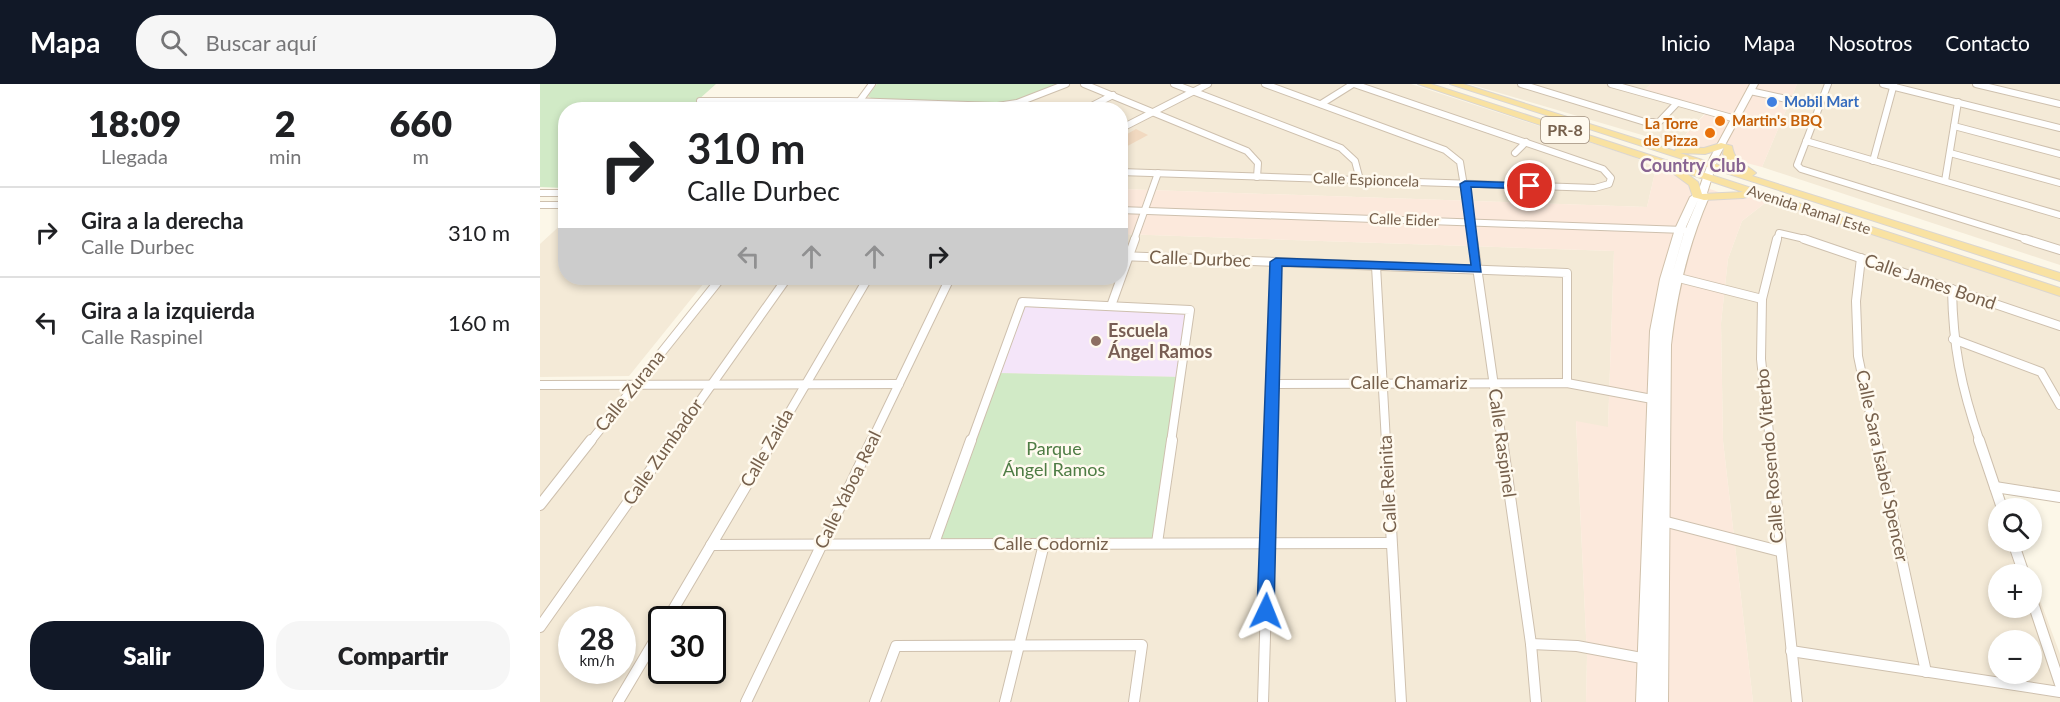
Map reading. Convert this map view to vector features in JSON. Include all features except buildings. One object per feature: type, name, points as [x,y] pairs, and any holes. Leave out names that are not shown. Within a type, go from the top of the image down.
[{"type":"main road","name":"Avenida Ramal Este","points":[[1422,84],[1635,153],[1711,169],[1779,188],[2060,277]]},
{"type":"main road","name":"Avenida Ramal Este","points":[[1454,84],[1650,147],[1711,169],[1782,201],[2060,292]]},
{"type":"main road","points":[[1650,147],[1699,152],[1725,147],[1736,164],[1779,188]]},
{"type":"main road","points":[[1635,153],[1687,177],[1701,195],[1734,194],[1782,201]]},
{"type":"street","points":[[700,101],[859,102],[872,84]]},
{"type":"street","points":[[1020,102],[1066,84]]},
{"type":"street","points":[[1084,84],[1247,152],[1258,163],[1257,177]]},
{"type":"street","points":[[1174,84],[1353,154],[1358,161],[1360,180]]},
{"type":"street","points":[[1128,125],[1208,84]]},
{"type":"street","name":"Calle Raspinel","points":[[1265,84],[1445,150],[1460,162],[1471,222],[1532,644],[1536,702]]},
{"type":"street","points":[[1320,104],[1354,84],[1526,142],[1515,153]]},
{"type":"street","points":[[1521,84],[1645,122],[1656,122],[1677,104]]},
{"type":"street","points":[[1614,84],[1677,104],[1740,120]]},
{"type":"street","points":[[1828,84],[1797,165],[1804,171],[2060,250]]},
{"type":"street","points":[[1883,84],[2060,128]]},
{"type":"street","points":[[1976,84],[2060,104]]},
{"type":"street","points":[[1873,161],[1894,85]]},
{"type":"street","points":[[1660,702],[1652,399],[1656,331],[1670,276],[1683,230],[1711,169],[1722,160],[1725,147],[1756,88],[1819,106]]},
{"type":"street","points":[[1099,102],[1113,95]]},
{"type":"street","points":[[1945,181],[1958,102]]},
{"type":"street","points":[[1953,126],[2060,154]]},
{"type":"street","points":[[1806,141],[2060,215]]},
{"type":"street","name":"Calle Espioncela","points":[[1128,172],[1595,188],[1610,183],[1611,178],[1603,169],[1526,142]]},
{"type":"street","points":[[1950,153],[2060,183]]},
{"type":"street","points":[[1128,247],[1158,173]]},
{"type":"street","points":[[540,193],[558,193]]},
{"type":"street","points":[[540,205],[558,205]]},
{"type":"street","name":"Calle Eider","points":[[1128,210],[1683,230]]},
{"type":"street","name":"Calle Rosendo Viterbo","points":[[1797,702],[1779,551],[1761,359],[1762,299],[1779,233],[1800,237]]},
{"type":"street","name":"Calle James Bond","points":[[1800,237],[2060,326]]},
{"type":"street","name":"Calle Durbec","points":[[1128,256],[1567,273],[1567,383]]},
{"type":"street","name":"Calle Sara Isabel Spencer","points":[[1861,258],[1856,301],[1858,356],[1926,672]]},
{"type":"street","points":[[1263,702],[1276,262]]},
{"type":"street","name":"Calle Reinita","points":[[1376,266],[1401,702]]},
{"type":"street","points":[[1670,276],[1762,299]]},
{"type":"street","points":[[1644,702],[1670,276]]},
{"type":"street","name":"Calle Zurana","points":[[540,505],[715,285]]},
{"type":"street","name":"Calle Zumbador","points":[[540,627],[782,285]]},
{"type":"street","name":"Calle Zaida","points":[[675,606],[864,285]]},
{"type":"street","name":"Calle Yaboa Real","points":[[746,702],[947,285]]},
{"type":"street","points":[[1111,306],[1116,285]]},
{"type":"street","points":[[1952,289],[1953,339],[1966,401],[1999,498]]},
{"type":"street","points":[[934,543],[1022,302],[1190,309],[1157,543]]},
{"type":"street","points":[[1953,339],[2041,372],[2060,405]]},
{"type":"street","name":"Calle Chamariz","points":[[1273,384],[1567,383],[1652,399]]},
{"type":"street","points":[[540,385],[898,384]]},
{"type":"street","points":[[1995,487],[2060,497]]},
{"type":"street","points":[[1656,519],[1779,551]]},
{"type":"street","name":"Calle Codorniz","points":[[711,545],[1391,543]]},
{"type":"street","points":[[1005,702],[1044,544]]},
{"type":"street","points":[[2038,618],[2060,684]]},
{"type":"street","points":[[1532,644],[1577,646],[1660,662]]},
{"type":"street","points":[[875,702],[896,646],[1142,645],[1134,702]]},
{"type":"street","points":[[1791,651],[2060,692]]},
{"type":"street","points":[[618,702],[648,652]]},
{"type":"shaded area","points":[[872,84],[1411,84],[1634,157],[1656,168],[1647,207],[1128,189],[1128,102],[858,102]]},
{"type":"shaded area","points":[[1469,84],[1651,84],[1642,92],[1708,110],[1676,145]]},
{"type":"shaded area","points":[[1651,84],[1797,84],[1762,167],[1676,145],[1708,111],[1642,92]]},
{"type":"shaded area","points":[[1797,84],[2060,84],[2060,265],[1762,167]]},
{"type":"shaded area","points":[[1656,168],[1677,172],[1724,194],[1769,200],[1742,221],[1728,259],[1721,323],[1723,441],[1753,702],[1586,702],[1587,657],[1576,421],[1608,427],[1614,251],[1128,234],[1128,189],[1647,207]]},
{"type":"shaded area","points":[[1769,200],[2060,293],[2060,499],[1999,490],[1999,498],[1988,498],[1988,552],[2022,552],[2026,564],[1988,564],[1988,618],[2042,618],[2042,606],[2060,654],[2060,702],[1753,702],[1723,441],[1721,323],[1728,259],[1742,221]]},
{"type":"shaded area","points":[[558,227],[558,285],[702,285],[629,376],[540,377],[540,244]]},
{"type":"shaded area","points":[[1128,234],[1614,251],[1608,428],[1576,422],[1587,657],[1586,702],[540,702],[540,385],[634,385],[714,285],[1128,285]]},
{"type":"shaded area","name":"Escuela Ángel Ramos","points":[[1022,302],[1190,310],[1180,377],[996,373]]},
{"type":"green space","points":[[540,84],[716,84],[696,102],[558,102],[558,188],[540,187]]},
{"type":"green space","points":[[877,84],[1059,84],[1020,100],[1003,102],[873,99],[868,96]]},
{"type":"green space","name":"Parque Ángel Ramos","points":[[996,373],[1180,377],[1157,543],[934,543]]},
{"type":"place","name":"Mobil Mart","points":[[1772,102]]},
{"type":"place","name":"Martin's BBQ","points":[[1720,121]]},
{"type":"place","name":"La Torre de Pizza","points":[[1710,133]]},
{"type":"place","name":"Escuela Ángel Ramos","points":[[1096,341]]},
{"type":"district","name":"Country Club","points":[[1693,166]]},
{"type":"route","points":[[1266,611],[1276,262],[1477,269],[1465,184],[1530,186]]}]
